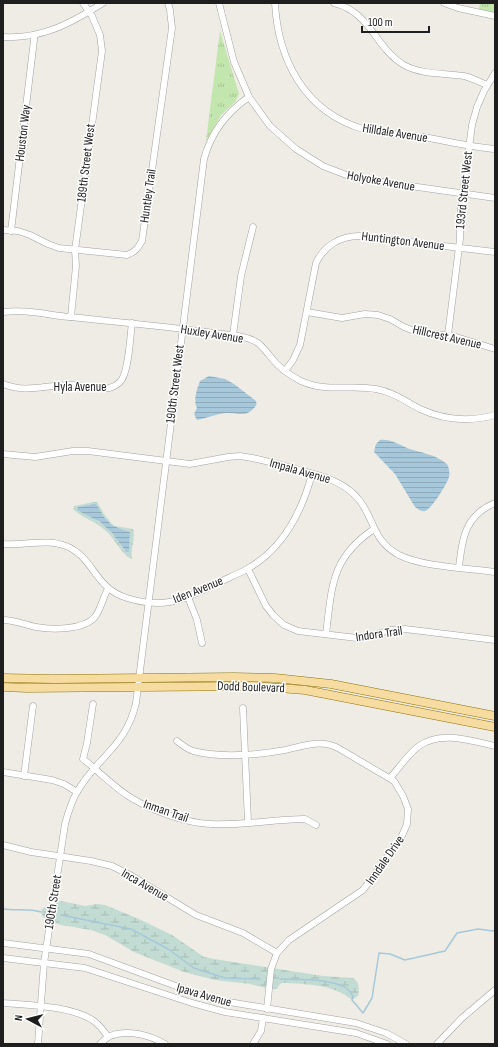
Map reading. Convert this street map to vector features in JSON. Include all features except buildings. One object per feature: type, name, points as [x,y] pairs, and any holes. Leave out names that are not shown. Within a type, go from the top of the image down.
[{"type":"main road","name":"Dodd Boulevard","points":[[3,678],[54,679],[233,677],[304,681],[331,684],[495,716]]},
{"type":"main road","name":"Dodd Boulevard","points":[[3,687],[27,688],[242,685],[305,690],[495,727]]},
{"type":"street","name":"189th Street West","points":[[70,318],[76,266],[75,250],[102,51],[100,35],[83,3]]},
{"type":"street","points":[[3,37],[34,36],[55,30],[103,3]]},
{"type":"street","name":"Huntley Trail","points":[[3,230],[30,235],[54,246],[75,250],[127,255],[137,249],[142,241],[172,28],[168,3]]},
{"type":"street","name":"Holyoke Avenue","points":[[220,3],[234,62],[249,97],[266,121],[279,135],[296,149],[323,166],[361,180],[495,198]]},
{"type":"street","name":"Hilldale Avenue","points":[[275,3],[278,31],[284,52],[292,71],[304,90],[324,109],[345,122],[366,130],[495,149]]},
{"type":"street","points":[[334,3],[348,8],[361,17],[391,54],[406,66],[418,70],[468,77],[487,85]]},
{"type":"street","points":[[444,3],[458,8],[495,16]]},
{"type":"street","name":"Houston Way","points":[[11,231],[34,36]]},
{"type":"street","name":"193rd Street West","points":[[448,335],[469,146],[475,114],[487,85],[495,73]]},
{"type":"street","name":"190th Street West","points":[[138,686],[203,166],[212,137],[222,122],[240,103],[249,97]]},
{"type":"street","points":[[233,335],[241,276],[253,227]]},
{"type":"street","name":"Huntington Avenue","points":[[285,371],[298,350],[307,312],[313,274],[319,258],[328,246],[344,238],[365,236],[495,252]]},
{"type":"street","name":"Huxley Avenue","points":[[3,312],[19,311],[70,318],[132,323],[233,335],[247,338],[258,343],[285,371],[301,381],[320,387],[332,389],[364,387],[384,391],[396,395],[421,409],[457,419],[495,416]]},
{"type":"street","name":"Hillcrest Avenue","points":[[307,312],[342,318],[365,314],[378,315],[417,332],[448,335],[495,348]]},
{"type":"street","name":"Hyla Avenue","points":[[3,384],[16,388],[28,389],[66,385],[106,388],[115,386],[120,382],[125,374],[132,323]]},
{"type":"street","name":"Impala Avenue","points":[[3,454],[35,457],[73,451],[88,451],[194,464],[228,457],[243,456],[312,474],[343,485],[352,492],[365,509],[374,529],[382,540],[390,548],[406,558],[420,562],[495,572]]},
{"type":"street","name":"Iden Avenue","points":[[3,544],[20,545],[45,542],[56,543],[71,548],[85,560],[108,589],[126,598],[148,602],[169,602],[188,598],[248,568],[271,550],[287,532],[303,504],[312,474]]},
{"type":"street","points":[[459,567],[463,539],[469,524],[478,513],[495,503]]},
{"type":"street","points":[[326,634],[333,583],[338,568],[351,547],[374,529]]},
{"type":"street","name":"Indora Trail","points":[[248,568],[266,606],[280,622],[295,630],[347,638],[357,638],[367,637],[390,630],[405,629],[495,640]]},
{"type":"street","points":[[3,620],[15,621],[44,628],[82,626],[96,616],[108,589]]},
{"type":"street","points":[[188,598],[197,620],[202,643]]},
{"type":"street","name":"190th Street","points":[[38,1044],[44,963],[69,807],[77,792],[114,748],[126,730],[134,709],[138,686]]},
{"type":"street","points":[[93,704],[88,743],[83,759],[95,769]]},
{"type":"street","points":[[24,776],[33,706]]},
{"type":"street","points":[[243,708],[248,822]]},
{"type":"street","points":[[390,778],[419,745],[434,739],[448,737],[495,746]]},
{"type":"street","name":"Inndale Drive","points":[[177,741],[188,749],[198,752],[220,754],[272,752],[308,744],[322,743],[338,748],[394,781],[403,796],[408,809],[407,824],[401,838],[363,890],[289,940],[277,954],[271,969],[266,1009]]},
{"type":"street","name":"Inman Trail","points":[[95,769],[116,788],[132,799],[169,815],[210,824],[305,819],[316,825]]},
{"type":"street","points":[[3,772],[58,782],[77,792]]},
{"type":"street","name":"Inca Avenue","points":[[3,844],[31,852],[91,861],[113,867],[132,876],[196,914],[243,933],[277,954]]},
{"type":"street","name":"Ipava Avenue","points":[[3,943],[89,954],[200,996],[222,1002],[356,1023],[386,1033],[406,1044]]},
{"type":"street","name":"Ipava Avenue","points":[[3,958],[85,968],[212,1009],[356,1033],[387,1044]]},
{"type":"street","points":[[437,1044],[462,1018],[495,990]]},
{"type":"street","points":[[3,1003],[67,1010],[85,1016],[99,1026],[108,1037]]},
{"type":"street","points":[[253,1044],[260,1031],[263,1018]]},
{"type":"street","points":[[100,1044],[108,1037],[131,1033],[149,1037],[165,1044]]},
{"type":"green space","points":[[480,3],[495,3],[495,13],[479,9]]},
{"type":"green space","points":[[220,31],[239,94],[235,102],[221,115],[206,141]]},
{"type":"green space","points":[[97,502],[112,524],[115,526],[133,529],[134,536],[132,559],[123,552],[105,530],[73,509],[74,506]],"holes":[[[92,504],[113,526],[130,532],[129,543],[125,552],[107,528],[78,507]]]},
{"type":"green space","points":[[61,901],[85,906],[97,904],[105,905],[172,935],[204,957],[323,976],[353,978],[358,984],[358,996],[352,1000],[345,995],[328,988],[300,984],[282,983],[277,989],[270,989],[250,984],[215,980],[184,972],[134,952],[105,935],[91,930],[61,925],[43,917],[41,912],[42,909],[54,902]]},
{"type":"shaded area","points":[[209,376],[225,379],[234,384],[256,401],[256,406],[250,412],[244,414],[226,413],[197,420],[194,414],[197,408],[195,398],[200,381]]},
{"type":"shaded area","points":[[380,440],[397,443],[407,448],[433,456],[447,464],[449,469],[448,480],[436,500],[426,511],[422,511],[415,507],[395,474],[374,452],[376,444]]},
{"type":"shaded area","points":[[96,504],[104,517],[113,526],[130,532],[129,552],[126,552],[112,533],[100,522],[77,510],[78,507]]},
{"type":"waterway","points":[[3,909],[31,910],[41,912]]},
{"type":"waterway","points":[[61,915],[131,929],[168,949],[194,968],[225,978],[260,979]]},
{"type":"waterway","points":[[280,979],[322,981],[338,984],[348,990],[353,996],[352,1000],[363,1013],[372,998],[379,953],[390,954],[405,960],[445,951],[457,933],[478,929],[495,930]]}]
